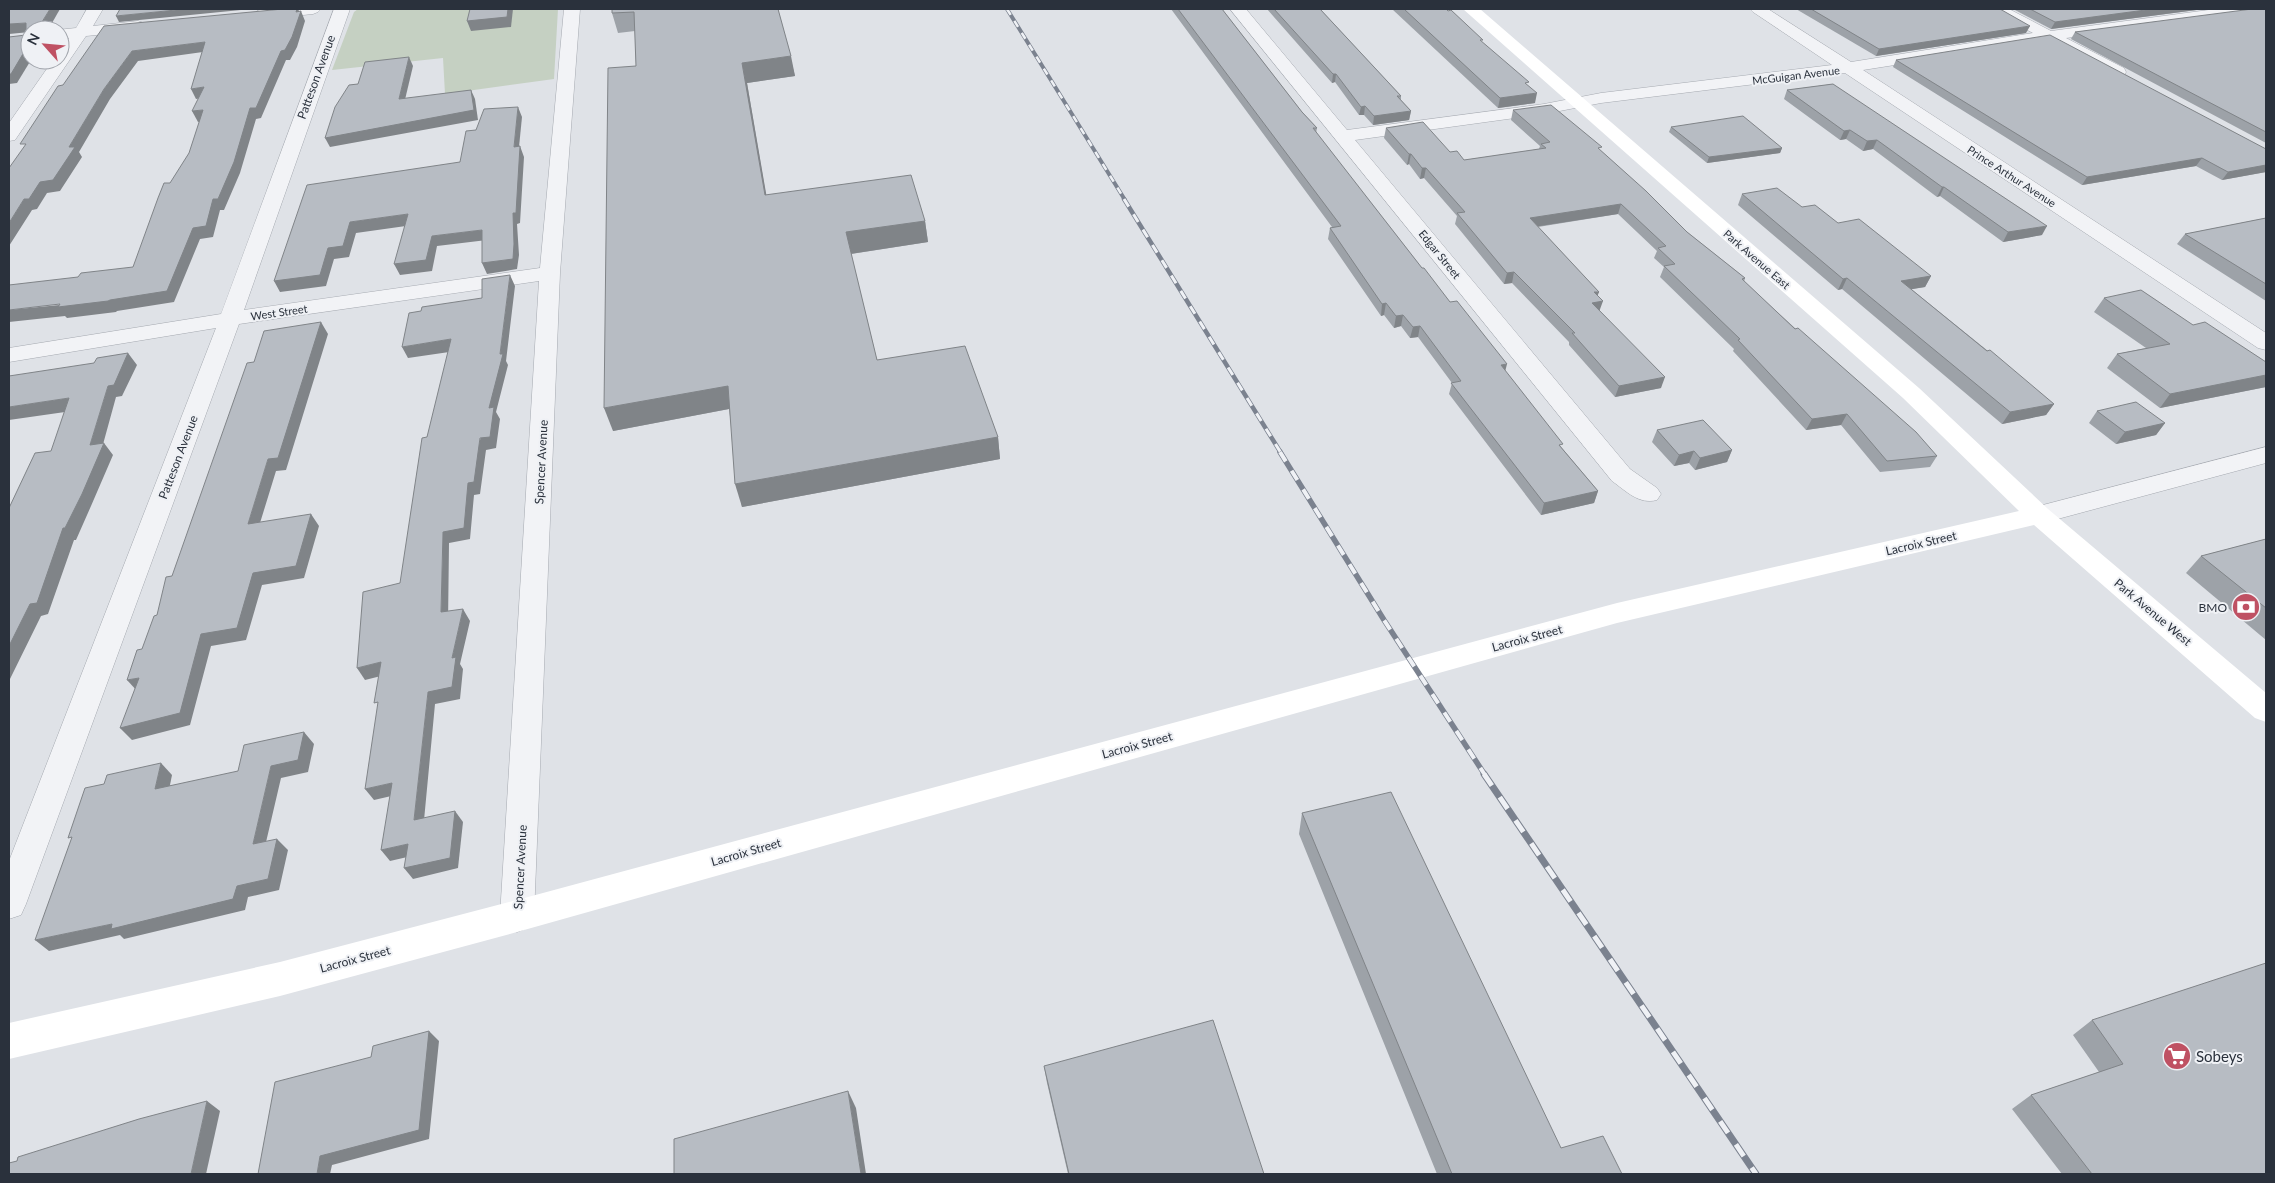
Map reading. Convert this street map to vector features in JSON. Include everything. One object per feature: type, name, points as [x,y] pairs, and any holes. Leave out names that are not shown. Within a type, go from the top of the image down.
[{"type":"main road","name":"Park Avenue East","points":[[1470,9],[1911,393],[2038,515]]},
{"type":"main road","name":"Park Avenue West","points":[[2038,515],[2262,702]]},
{"type":"main road","name":"Lacroix Street","points":[[9,1041],[280,979],[517,916],[1616,614],[2038,515]]},
{"type":"street","points":[[9,136],[95,9]]},
{"type":"street","points":[[246,15],[313,9]]},
{"type":"street","name":"Patteson Avenue","points":[[9,904],[230,319],[318,68],[342,9]]},
{"type":"street","name":"Spencer Avenue","points":[[517,916],[550,273],[572,9]]},
{"type":"street","name":"Edgar Street","points":[[1238,9],[1621,475],[1648,494]]},
{"type":"street","name":"Prince Arthur Avenue","points":[[1758,9],[2266,343]]},
{"type":"street","points":[[1998,9],[2129,78]]},
{"type":"street","points":[[2245,9],[2263,19]]},
{"type":"street","name":"McGuigan Avenue","points":[[1342,136],[1611,97],[1847,68],[2047,36],[2245,9]]},
{"type":"street","points":[[70,33],[150,25]]},
{"type":"street","name":"West Street","points":[[9,355],[230,319],[550,273]]},
{"type":"street","name":"Lacroix Street","points":[[2038,515],[2266,455]]},
{"type":"green space","points":[[358,9],[558,9],[554,79],[445,94],[443,58],[332,70],[354,12]]},
{"type":"building","points":[[9,9],[50,9],[43,20],[20,20],[20,23],[9,24]]},
{"type":"building","points":[[120,9],[186,9],[116,16]]},
{"type":"building","points":[[297,9],[296,12],[301,11],[292,37],[285,50],[281,51],[256,108],[250,108],[234,162],[218,199],[213,199],[206,226],[193,228],[167,291],[108,301],[9,310],[9,285],[78,277],[81,273],[133,267],[164,183],[170,183],[189,153],[203,110],[192,111],[204,87],[191,89],[205,42],[132,51],[104,89],[69,147],[75,147],[53,180],[40,182],[29,199],[24,199],[9,223],[9,168],[26,144],[20,144],[58,86],[63,85],[104,26]]},
{"type":"building","points":[[470,9],[508,9],[507,17],[467,21]]},
{"type":"building","points":[[612,9],[778,9],[791,56],[742,63],[765,195],[911,175],[925,221],[846,232],[877,360],[965,346],[998,437],[735,484],[728,386],[604,408],[608,68],[636,66],[634,12],[612,13]]},
{"type":"building","points":[[1178,9],[1222,9],[1302,112],[1317,128],[1313,128],[1422,268],[1424,268],[1450,302],[1457,301],[1507,364],[1501,365],[1563,444],[1559,445],[1598,491],[1544,503],[1451,383],[1461,381],[1420,326],[1413,327],[1403,315],[1396,316],[1386,303],[1382,304],[1330,228],[1341,226]]},
{"type":"building","points":[[1274,9],[1320,9],[1401,96],[1397,96],[1411,111],[1374,116],[1365,106],[1361,107],[1336,74],[1333,74]]},
{"type":"building","points":[[1404,9],[1451,10],[1483,40],[1480,40],[1529,82],[1525,83],[1537,93],[1500,98]]},
{"type":"building","points":[[1811,9],[2000,9],[2030,26],[1879,49]]},
{"type":"building","points":[[2030,9],[2153,9],[2055,22]]},
{"type":"building","points":[[2252,9],[2266,9],[2266,132],[2075,32]]},
{"type":"building","points":[[2050,35],[2266,149],[2266,165],[2228,172],[2202,158],[2087,177],[1896,60]]},
{"type":"building","points":[[20,36],[20,59],[11,74],[9,74],[9,37]]},
{"type":"building","points":[[409,57],[399,99],[471,90],[474,110],[325,138],[335,107],[349,85],[358,84],[365,62]]},
{"type":"building","points":[[1833,84],[2047,226],[2008,232],[1877,140],[1867,141],[1850,130],[1844,131],[1787,90]]},
{"type":"building","points":[[1551,105],[1602,147],[1598,148],[1646,191],[1687,232],[1745,278],[1742,279],[1795,329],[1798,328],[1916,432],[1937,456],[1887,461],[1847,414],[1812,419],[1738,340],[1740,339],[1664,266],[1675,264],[1658,248],[1666,246],[1621,204],[1530,218],[1599,292],[1594,292],[1603,301],[1592,303],[1665,377],[1619,386],[1572,333],[1575,333],[1514,272],[1507,273],[1457,213],[1465,212],[1426,168],[1422,168],[1386,128],[1423,122],[1450,152],[1457,151],[1464,160],[1546,148],[1541,144],[1550,142],[1513,110]]},
{"type":"building","points":[[518,107],[514,147],[520,146],[516,213],[513,213],[513,259],[482,263],[482,230],[432,236],[426,260],[394,264],[408,214],[350,222],[343,246],[328,248],[320,275],[274,281],[307,185],[460,162],[466,131],[476,130],[484,109]]},
{"type":"building","points":[[1743,116],[1782,148],[1709,157],[1671,127]]},
{"type":"building","points":[[1777,188],[1802,207],[1815,205],[1838,223],[1859,219],[1931,276],[1901,281],[1987,351],[1990,350],[2054,404],[2010,412],[1847,278],[1843,279],[1742,194]]},
{"type":"building","points":[[2266,218],[2266,284],[2185,234]]},
{"type":"building","points":[[510,275],[500,354],[503,354],[489,408],[494,407],[490,437],[480,438],[474,482],[468,483],[464,528],[443,532],[441,612],[463,609],[452,658],[456,657],[452,687],[428,692],[414,820],[455,811],[450,858],[404,868],[408,844],[381,850],[392,783],[365,789],[378,702],[374,703],[381,662],[357,668],[363,592],[400,583],[422,438],[427,437],[451,339],[402,347],[409,313],[421,311],[422,307],[482,298],[482,279]]},
{"type":"building","points":[[2141,290],[2193,325],[2205,322],[2266,362],[2266,375],[2170,394],[2117,354],[2170,344],[2104,298]]},
{"type":"building","points":[[321,322],[278,458],[268,459],[248,524],[311,514],[296,566],[253,573],[237,628],[201,634],[180,713],[120,728],[139,678],[127,680],[137,650],[142,649],[154,616],[157,615],[166,577],[172,576],[247,363],[254,362],[264,331]]},
{"type":"building","points":[[128,353],[114,385],[108,386],[90,445],[104,443],[82,494],[65,528],[63,528],[37,603],[30,604],[9,646],[9,508],[35,453],[51,451],[69,398],[9,407],[9,376],[94,363],[97,358]]},
{"type":"building","points":[[2136,402],[2165,423],[2125,432],[2097,411]]},
{"type":"building","points":[[1703,420],[1732,450],[1700,458],[1694,451],[1679,455],[1657,430]]},
{"type":"building","points":[[2266,539],[2266,608],[2201,556]]},
{"type":"building","points":[[304,732],[298,760],[271,766],[253,844],[277,839],[268,879],[237,886],[233,899],[111,929],[112,924],[35,940],[72,837],[68,838],[85,788],[104,784],[107,775],[161,763],[155,789],[238,771],[244,745]]},
{"type":"building","points":[[1391,792],[1561,1148],[1603,1136],[1622,1174],[1452,1174],[1302,813]]},
{"type":"building","name":"Sobeys","points":[[2266,963],[2266,1174],[2092,1174],[2031,1095],[2123,1064],[2092,1020]]},
{"type":"building","points":[[1213,1020],[1264,1174],[1069,1174],[1044,1066]]},
{"type":"building","points":[[429,1031],[419,1130],[320,1156],[317,1174],[258,1174],[275,1082],[371,1057],[373,1046]]},
{"type":"building","points":[[848,1091],[861,1174],[674,1174],[674,1139]]},
{"type":"building","points":[[207,1101],[191,1174],[9,1174],[9,1163],[17,1161],[18,1157],[139,1119]]},
{"type":"railway","points":[[1007,9],[1125,200]]},
{"type":"railway","points":[[1124,199],[1281,453]]},
{"type":"railway","points":[[1280,452],[1384,620],[1485,775]]},
{"type":"railway","points":[[1484,774],[1756,1174]]},
{"type":"place","name":"BMO","points":[[2246,607]]},
{"type":"place","name":"Sobeys","points":[[2177,1056]]}]
